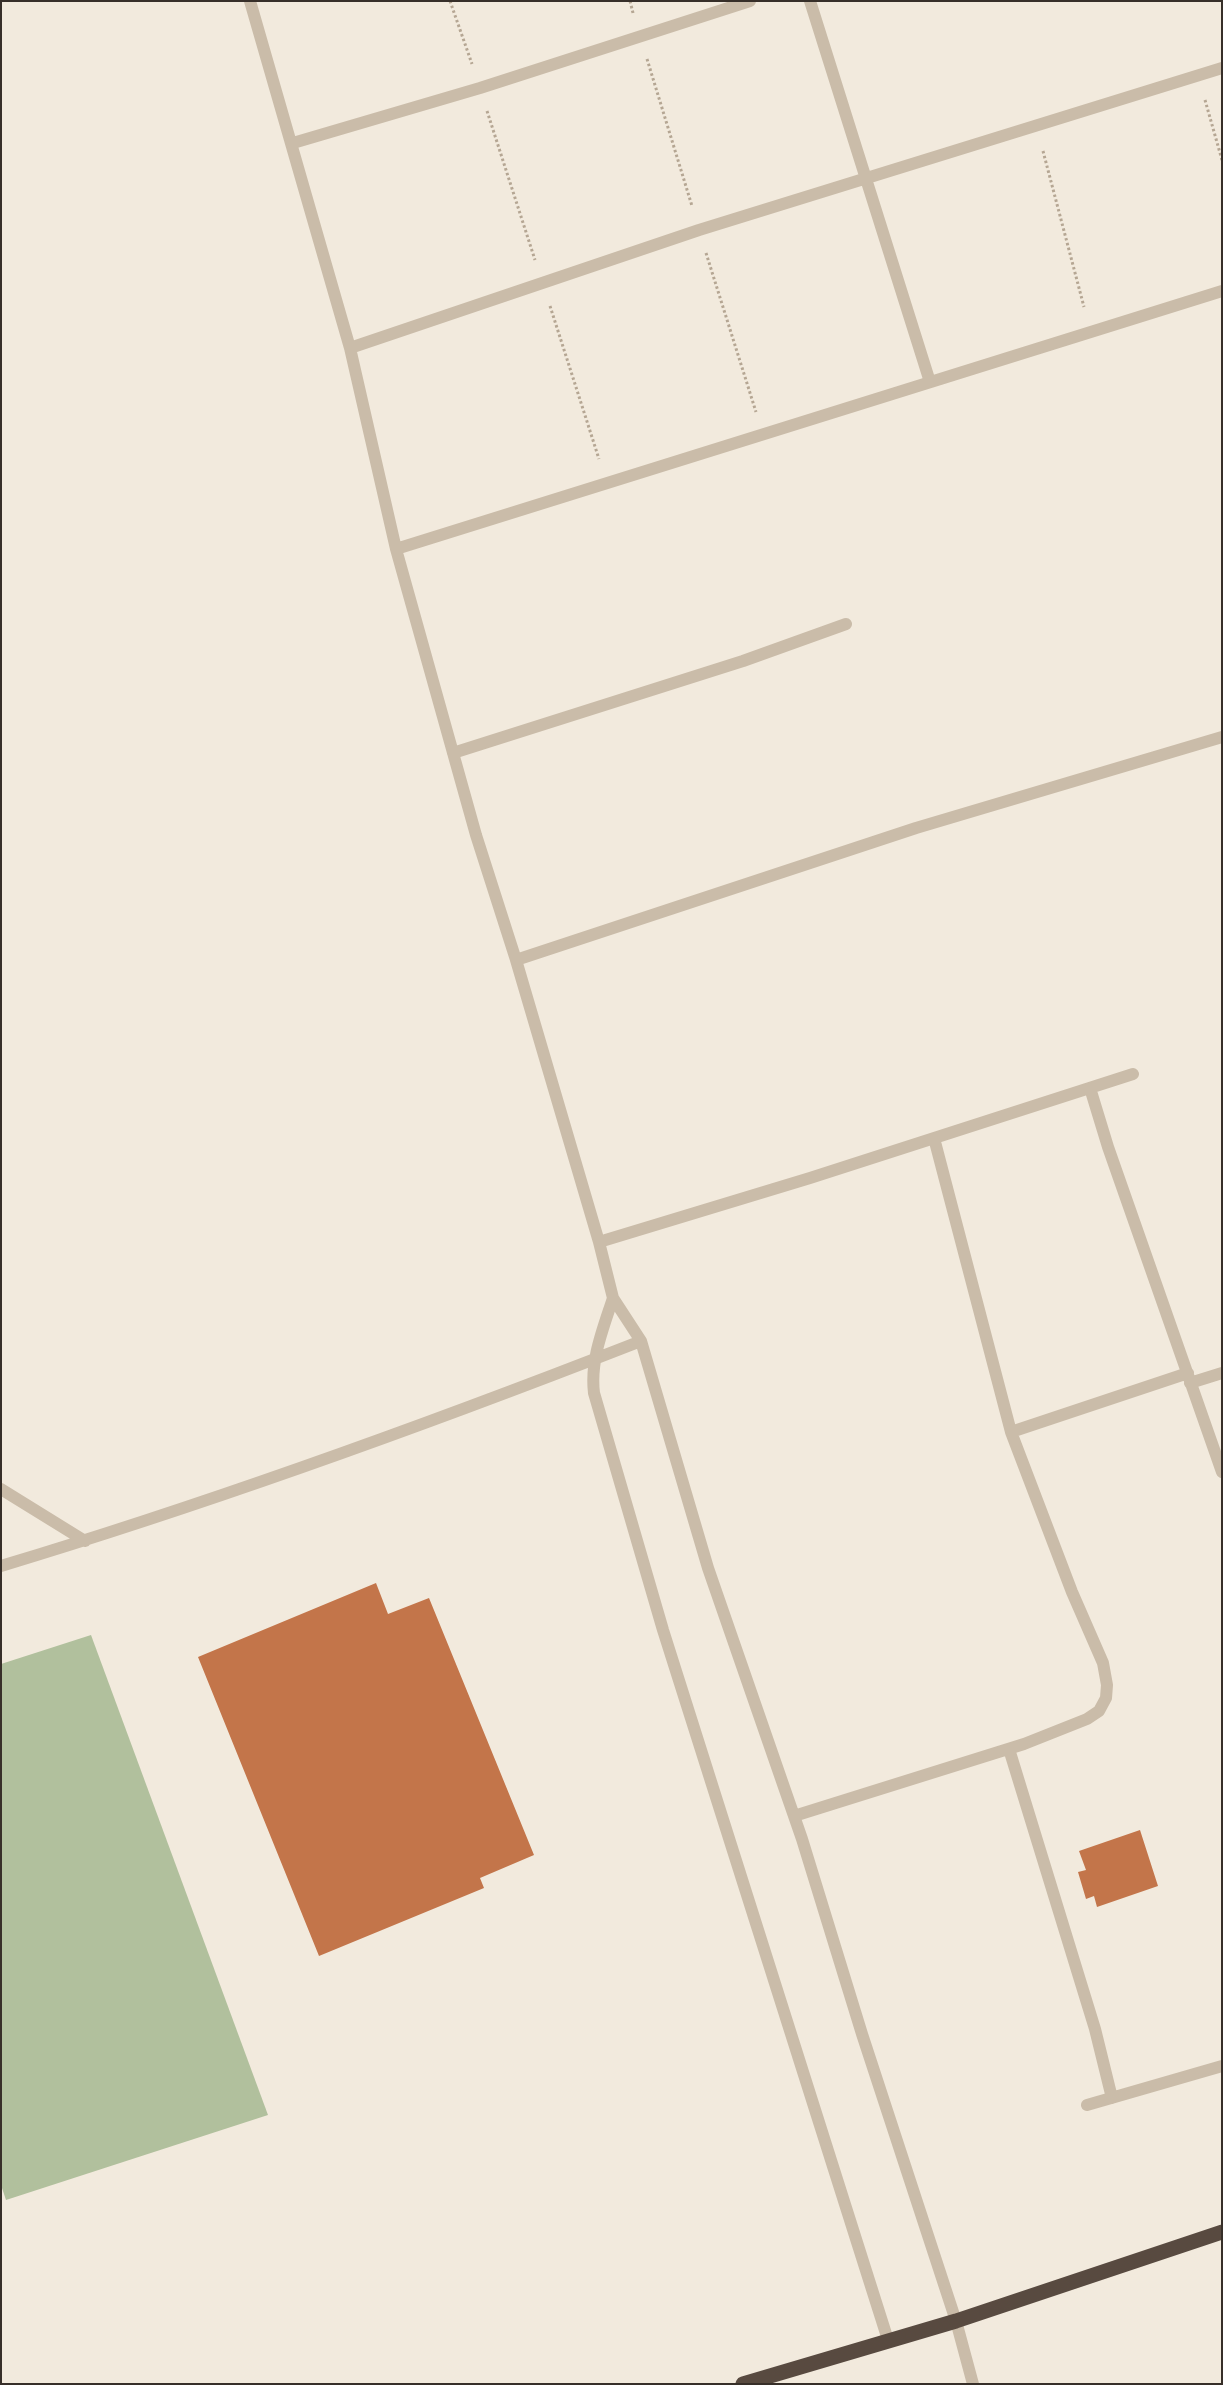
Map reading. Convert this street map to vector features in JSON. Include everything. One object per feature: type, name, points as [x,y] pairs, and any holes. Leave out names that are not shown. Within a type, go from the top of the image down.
[{"type":"highway","points":[[744,2384],[956,2320],[1222,2232]]},
{"type":"street","points":[[250,1],[293,143],[350,348],[396,549],[453,753],[599,1242],[613,1298],[641,1341],[708,1568],[794,1816],[862,2034],[956,2320],[973,2384]]},
{"type":"street","points":[[293,143],[480,88],[750,1]]},
{"type":"street","points":[[810,1],[930,382]]},
{"type":"street","points":[[350,348],[690,233],[1222,68]]},
{"type":"street","points":[[396,549],[1222,291]]},
{"type":"street","points":[[453,753],[743,661],[846,624]]},
{"type":"street","points":[[516,960],[916,828],[1222,736]]},
{"type":"street","points":[[599,1242],[1133,1074]]},
{"type":"street","points":[[1090,1088],[1108,1147],[1222,1472]]},
{"type":"street","points":[[794,1816],[1009,1749],[1087,1719],[1099,1711],[1106,1698],[1107,1685],[1103,1663],[1072,1592],[1011,1432],[934,1138]]},
{"type":"street","points":[[613,1298],[594,1360],[592,1378],[594,1393],[660,1621],[888,2340]]},
{"type":"street","points":[[1,1566],[85,1541],[388,1436],[641,1341]]},
{"type":"street","points":[[1011,1432],[1189,1378],[1222,1373]]},
{"type":"street","points":[[1,1489],[85,1541]]},
{"type":"street","points":[[1009,1749],[1095,2029],[1112,2098]]},
{"type":"street","points":[[1087,2105],[1222,2066]]},
{"type":"path","points":[[450,1],[480,88]]},
{"type":"path","points":[[1197,76],[1222,160]]},
{"type":"path","points":[[1036,126],[1091,332]]},
{"type":"green space","points":[[91,1635],[268,2115],[6,2200],[1,2185],[1,1664]]},
{"type":"building","points":[[376,1583],[388,1614],[429,1598],[534,1855],[480,1878],[484,1888],[319,1956],[198,1657]]},
{"type":"building","points":[[1140,1830],[1158,1886],[1097,1907],[1094,1896],[1086,1899],[1078,1872],[1086,1870],[1079,1851]]}]
